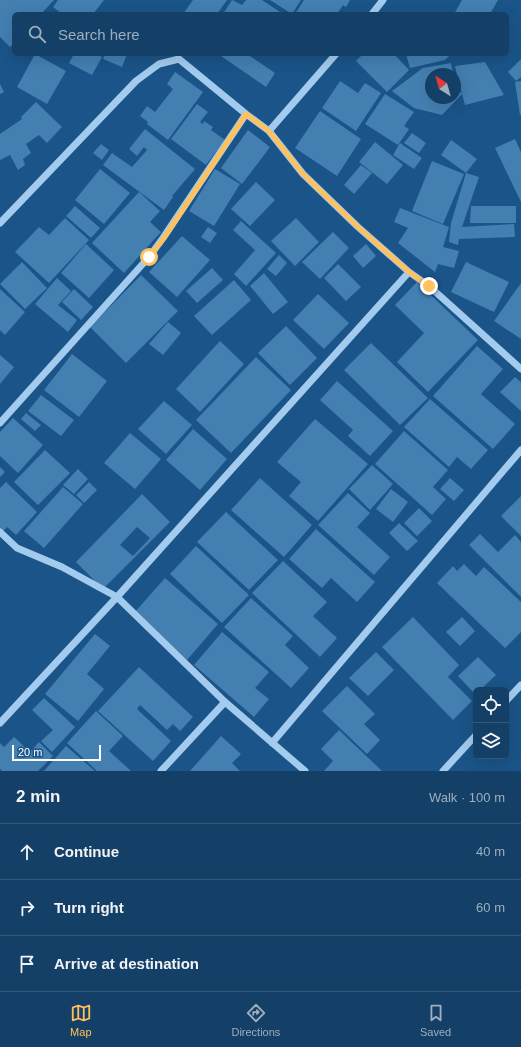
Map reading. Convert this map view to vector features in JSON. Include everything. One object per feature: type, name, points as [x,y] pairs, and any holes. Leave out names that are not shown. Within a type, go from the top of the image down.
[{"type":"street","points":[[374,12],[383,0]]},
{"type":"street","points":[[269,131],[334,56]]},
{"type":"street","points":[[0,223],[136,81],[159,64],[179,59],[269,131],[303,174],[358,227],[409,272],[429,286],[521,369]]},
{"type":"street","points":[[0,423],[149,257],[164,238],[246,114]]},
{"type":"street","points":[[0,723],[117,597],[409,272]]},
{"type":"street","points":[[272,743],[521,450]]},
{"type":"street","points":[[0,532],[17,548],[62,567],[117,597],[225,702],[305,771]]},
{"type":"street","points":[[509,698],[521,685]]},
{"type":"street","points":[[162,771],[225,702]]},
{"type":"street","points":[[443,771],[473,738]]},
{"type":"building","points":[[0,0],[54,0],[43,12],[12,12],[12,45],[10,47],[0,37]]},
{"type":"building","points":[[58,0],[104,0],[95,12],[59,12],[53,7]]},
{"type":"building","points":[[193,0],[227,0],[218,12],[184,12]]},
{"type":"building","points":[[232,0],[242,5],[246,0],[262,0],[280,12],[224,12]]},
{"type":"building","points":[[270,0],[301,0],[293,12],[289,12]]},
{"type":"building","points":[[304,0],[350,0],[346,7],[343,5],[338,12],[296,12]]},
{"type":"building","points":[[462,0],[498,0],[491,12],[455,12]]},
{"type":"building","points":[[34,56],[39,56],[66,71],[47,104],[17,87]]},
{"type":"building","points":[[73,56],[102,57],[92,75],[69,63]]},
{"type":"building","points":[[104,56],[126,56],[122,67],[103,59]]},
{"type":"building","points":[[221,56],[250,56],[275,73],[266,87]]},
{"type":"building","points":[[361,56],[396,56],[409,70],[387,92],[356,61]]},
{"type":"building","points":[[407,56],[449,56],[445,60],[410,68]]},
{"type":"building","points":[[521,59],[521,77],[516,81],[508,72]]},
{"type":"building","points":[[485,62],[504,95],[465,105],[461,89],[461,68],[456,68],[455,66]]},
{"type":"building","points":[[451,63],[452,68],[425,68],[425,104],[452,104],[442,115],[414,108],[392,91],[423,68]]},
{"type":"building","points":[[175,72],[203,92],[168,140],[147,124],[148,122],[140,116],[147,106],[155,112],[173,89],[167,84]]},
{"type":"building","points":[[340,81],[358,93],[365,83],[381,93],[356,131],[322,108]]},
{"type":"building","points":[[521,81],[521,115],[520,115],[515,82]]},
{"type":"building","points":[[0,84],[4,92],[0,94]]},
{"type":"building","points":[[385,94],[414,112],[404,126],[409,129],[398,145],[365,124]]},
{"type":"building","points":[[36,102],[62,127],[47,143],[39,135],[26,144],[31,153],[23,159],[25,165],[18,170],[10,155],[0,160],[0,134],[22,119],[21,117]]},
{"type":"building","points":[[197,104],[208,112],[200,122],[203,124],[204,121],[213,127],[211,130],[225,140],[206,165],[171,139]]},
{"type":"building","points":[[320,111],[361,139],[337,176],[295,148]]},
{"type":"building","points":[[145,129],[195,169],[172,196],[173,197],[164,210],[103,165],[112,153],[132,167],[147,150],[144,147],[137,156],[129,149]]},
{"type":"building","points":[[248,130],[270,147],[242,184],[221,168]]},
{"type":"building","points":[[412,133],[426,143],[419,153],[404,143]]},
{"type":"building","points":[[515,139],[521,152],[521,202],[495,148]]},
{"type":"building","points":[[451,140],[477,159],[466,173],[441,155]]},
{"type":"building","points":[[375,142],[403,165],[387,184],[359,162]]},
{"type":"building","points":[[400,143],[422,158],[414,169],[393,155]]},
{"type":"building","points":[[101,144],[109,150],[102,160],[93,153]]},
{"type":"building","points":[[432,161],[464,174],[443,224],[412,211]]},
{"type":"building","points":[[361,165],[372,173],[354,194],[344,185]]},
{"type":"building","points":[[100,169],[130,193],[104,224],[75,200]]},
{"type":"building","points":[[215,169],[240,184],[214,226],[189,211]]},
{"type":"building","points":[[466,173],[479,177],[462,227],[514,224],[515,237],[459,239],[458,245],[449,242],[451,223]]},
{"type":"building","points":[[256,182],[275,200],[250,226],[231,209]]},
{"type":"building","points":[[139,192],[160,211],[150,222],[161,232],[124,273],[92,243]]},
{"type":"building","points":[[75,206],[100,228],[91,238],[66,216]]},
{"type":"building","points":[[471,206],[516,206],[516,223],[470,223]]},
{"type":"building","points":[[400,208],[449,227],[443,247],[459,251],[454,268],[438,264],[435,272],[398,243],[408,228],[394,222]]},
{"type":"building","points":[[65,218],[89,240],[49,283],[15,252],[39,227],[49,235]]},
{"type":"building","points":[[296,218],[319,242],[295,266],[271,241]]},
{"type":"building","points":[[241,221],[276,253],[246,286],[234,274],[255,250],[233,230]]},
{"type":"building","points":[[208,227],[217,233],[210,243],[201,237]]},
{"type":"building","points":[[333,232],[349,248],[320,279],[302,262]]},
{"type":"building","points":[[182,236],[210,260],[177,297],[149,272]]},
{"type":"building","points":[[86,244],[114,270],[89,298],[61,273]]},
{"type":"building","points":[[366,244],[376,256],[363,268],[353,256]]},
{"type":"building","points":[[279,255],[287,263],[276,276],[267,269]]},
{"type":"building","points":[[22,262],[47,288],[25,309],[0,284]]},
{"type":"building","points":[[466,262],[509,282],[494,312],[451,292]]},
{"type":"building","points":[[338,264],[361,287],[346,301],[324,278]]},
{"type":"building","points":[[212,268],[223,280],[197,303],[186,291]]},
{"type":"building","points":[[264,273],[288,302],[273,314],[250,286]]},
{"type":"building","points":[[141,275],[178,311],[126,363],[90,327]]},
{"type":"building","points":[[57,278],[71,291],[58,305],[77,320],[68,332],[35,304]]},
{"type":"building","points":[[234,280],[251,300],[212,335],[194,316]]},
{"type":"building","points":[[417,282],[478,340],[428,392],[397,362],[424,333],[395,305]]},
{"type":"building","points":[[521,283],[521,339],[494,321]]},
{"type":"building","points":[[0,289],[25,312],[5,335],[0,330]]},
{"type":"building","points":[[74,289],[93,307],[81,320],[62,302]]},
{"type":"building","points":[[318,294],[349,323],[324,349],[293,320]]},
{"type":"building","points":[[168,322],[181,333],[163,355],[149,344]]},
{"type":"building","points":[[286,326],[317,358],[290,385],[258,353]]},
{"type":"building","points":[[220,341],[244,364],[200,412],[176,389]]},
{"type":"building","points":[[371,343],[428,398],[400,425],[344,370]]},
{"type":"building","points":[[477,346],[503,369],[481,394],[515,424],[493,449],[433,396]]},
{"type":"building","points":[[72,354],[107,381],[79,417],[44,390]]},
{"type":"building","points":[[0,355],[14,367],[0,384]]},
{"type":"building","points":[[256,357],[291,390],[231,453],[196,420]]},
{"type":"building","points":[[515,377],[521,382],[521,411],[500,392]]},
{"type":"building","points":[[337,381],[393,431],[370,456],[348,436],[353,430],[320,400]]},
{"type":"building","points":[[41,395],[74,420],[61,436],[28,411]]},
{"type":"building","points":[[430,399],[488,450],[471,469],[457,457],[449,467],[404,427]]},
{"type":"building","points":[[164,401],[192,425],[166,454],[138,429]]},
{"type":"building","points":[[26,413],[41,425],[35,431],[21,419]]},
{"type":"building","points":[[13,418],[43,445],[18,473],[0,456],[0,432]]},
{"type":"building","points":[[315,419],[368,464],[318,521],[289,496],[301,482],[277,462]]},
{"type":"building","points":[[193,429],[227,459],[200,490],[166,460]]},
{"type":"building","points":[[404,431],[448,470],[433,487],[446,499],[432,515],[375,464]]},
{"type":"building","points":[[130,433],[161,459],[135,489],[104,463]]},
{"type":"building","points":[[45,450],[70,473],[38,505],[14,482]]},
{"type":"building","points":[[372,465],[393,484],[370,510],[349,489]]},
{"type":"building","points":[[0,467],[5,472],[0,477]]},
{"type":"building","points":[[78,469],[88,479],[74,494],[63,485]]},
{"type":"building","points":[[260,478],[312,525],[284,557],[231,510]]},
{"type":"building","points":[[450,478],[464,490],[454,501],[440,489]]},
{"type":"building","points":[[6,482],[37,512],[16,535],[7,527],[0,535],[0,488]]},
{"type":"building","points":[[89,482],[97,490],[84,503],[76,495]]},
{"type":"building","points":[[63,487],[83,504],[44,548],[24,531]]},
{"type":"building","points":[[391,489],[408,502],[393,522],[376,509]]},
{"type":"building","points":[[348,493],[370,513],[357,527],[390,557],[374,575],[318,525]]},
{"type":"building","points":[[142,494],[170,522],[103,589],[76,562]],"holes":[[[137,527],[150,538],[133,556],[120,545]]]},
{"type":"building","points":[[521,496],[521,536],[501,516]]},
{"type":"building","points":[[419,508],[432,521],[417,536],[404,523]]},
{"type":"building","points":[[226,512],[278,560],[249,590],[197,542]]},
{"type":"building","points":[[399,523],[418,541],[407,551],[389,533]]},
{"type":"building","points":[[316,529],[375,582],[357,602],[331,578],[322,588],[289,559]]},
{"type":"building","points":[[480,534],[498,552],[515,535],[521,542],[521,597],[469,545]]},
{"type":"building","points":[[196,546],[249,595],[222,623],[170,574]]},
{"type":"building","points":[[283,561],[327,602],[313,616],[337,638],[320,657],[252,593]]},
{"type":"building","points":[[464,564],[476,576],[484,567],[521,602],[521,632],[505,648],[437,583],[453,566],[457,571]]},
{"type":"building","points":[[165,578],[218,624],[187,660],[134,613]]},
{"type":"building","points":[[251,598],[293,636],[285,645],[309,668],[291,688],[224,627]]},
{"type":"building","points":[[413,617],[459,665],[448,677],[472,701],[453,720],[382,647]]},
{"type":"building","points":[[462,617],[475,631],[460,646],[446,632]]},
{"type":"building","points":[[222,632],[269,672],[255,688],[269,699],[254,717],[194,665]]},
{"type":"building","points":[[95,634],[110,646],[87,674],[104,689],[78,721],[45,694]]},
{"type":"building","points":[[376,652],[394,670],[368,696],[349,678]]},
{"type":"building","points":[[478,657],[496,675],[483,687],[473,687],[473,692],[458,676]]},
{"type":"building","points":[[139,667],[193,717],[180,731],[173,724],[167,730],[140,705],[137,709],[171,741],[153,761],[98,711]]},
{"type":"building","points":[[347,686],[375,714],[364,724],[380,740],[367,754],[322,711]]},
{"type":"building","points":[[44,698],[75,727],[52,752],[41,741],[53,730],[32,710]]},
{"type":"building","points":[[96,711],[123,736],[109,751],[131,771],[97,771],[67,743]]},
{"type":"building","points":[[339,730],[382,771],[324,771],[333,761],[321,749]]},
{"type":"building","points":[[221,736],[241,754],[232,763],[240,771],[190,771]]},
{"type":"building","points":[[14,737],[30,752],[39,742],[53,756],[38,771],[2,771],[0,769],[0,743],[4,747]]},
{"type":"building","points":[[66,746],[95,771],[44,771]]},
{"type":"route","points":[[149,257],[164,238],[246,114],[269,131],[303,174],[358,227],[409,272],[429,286]]}]
